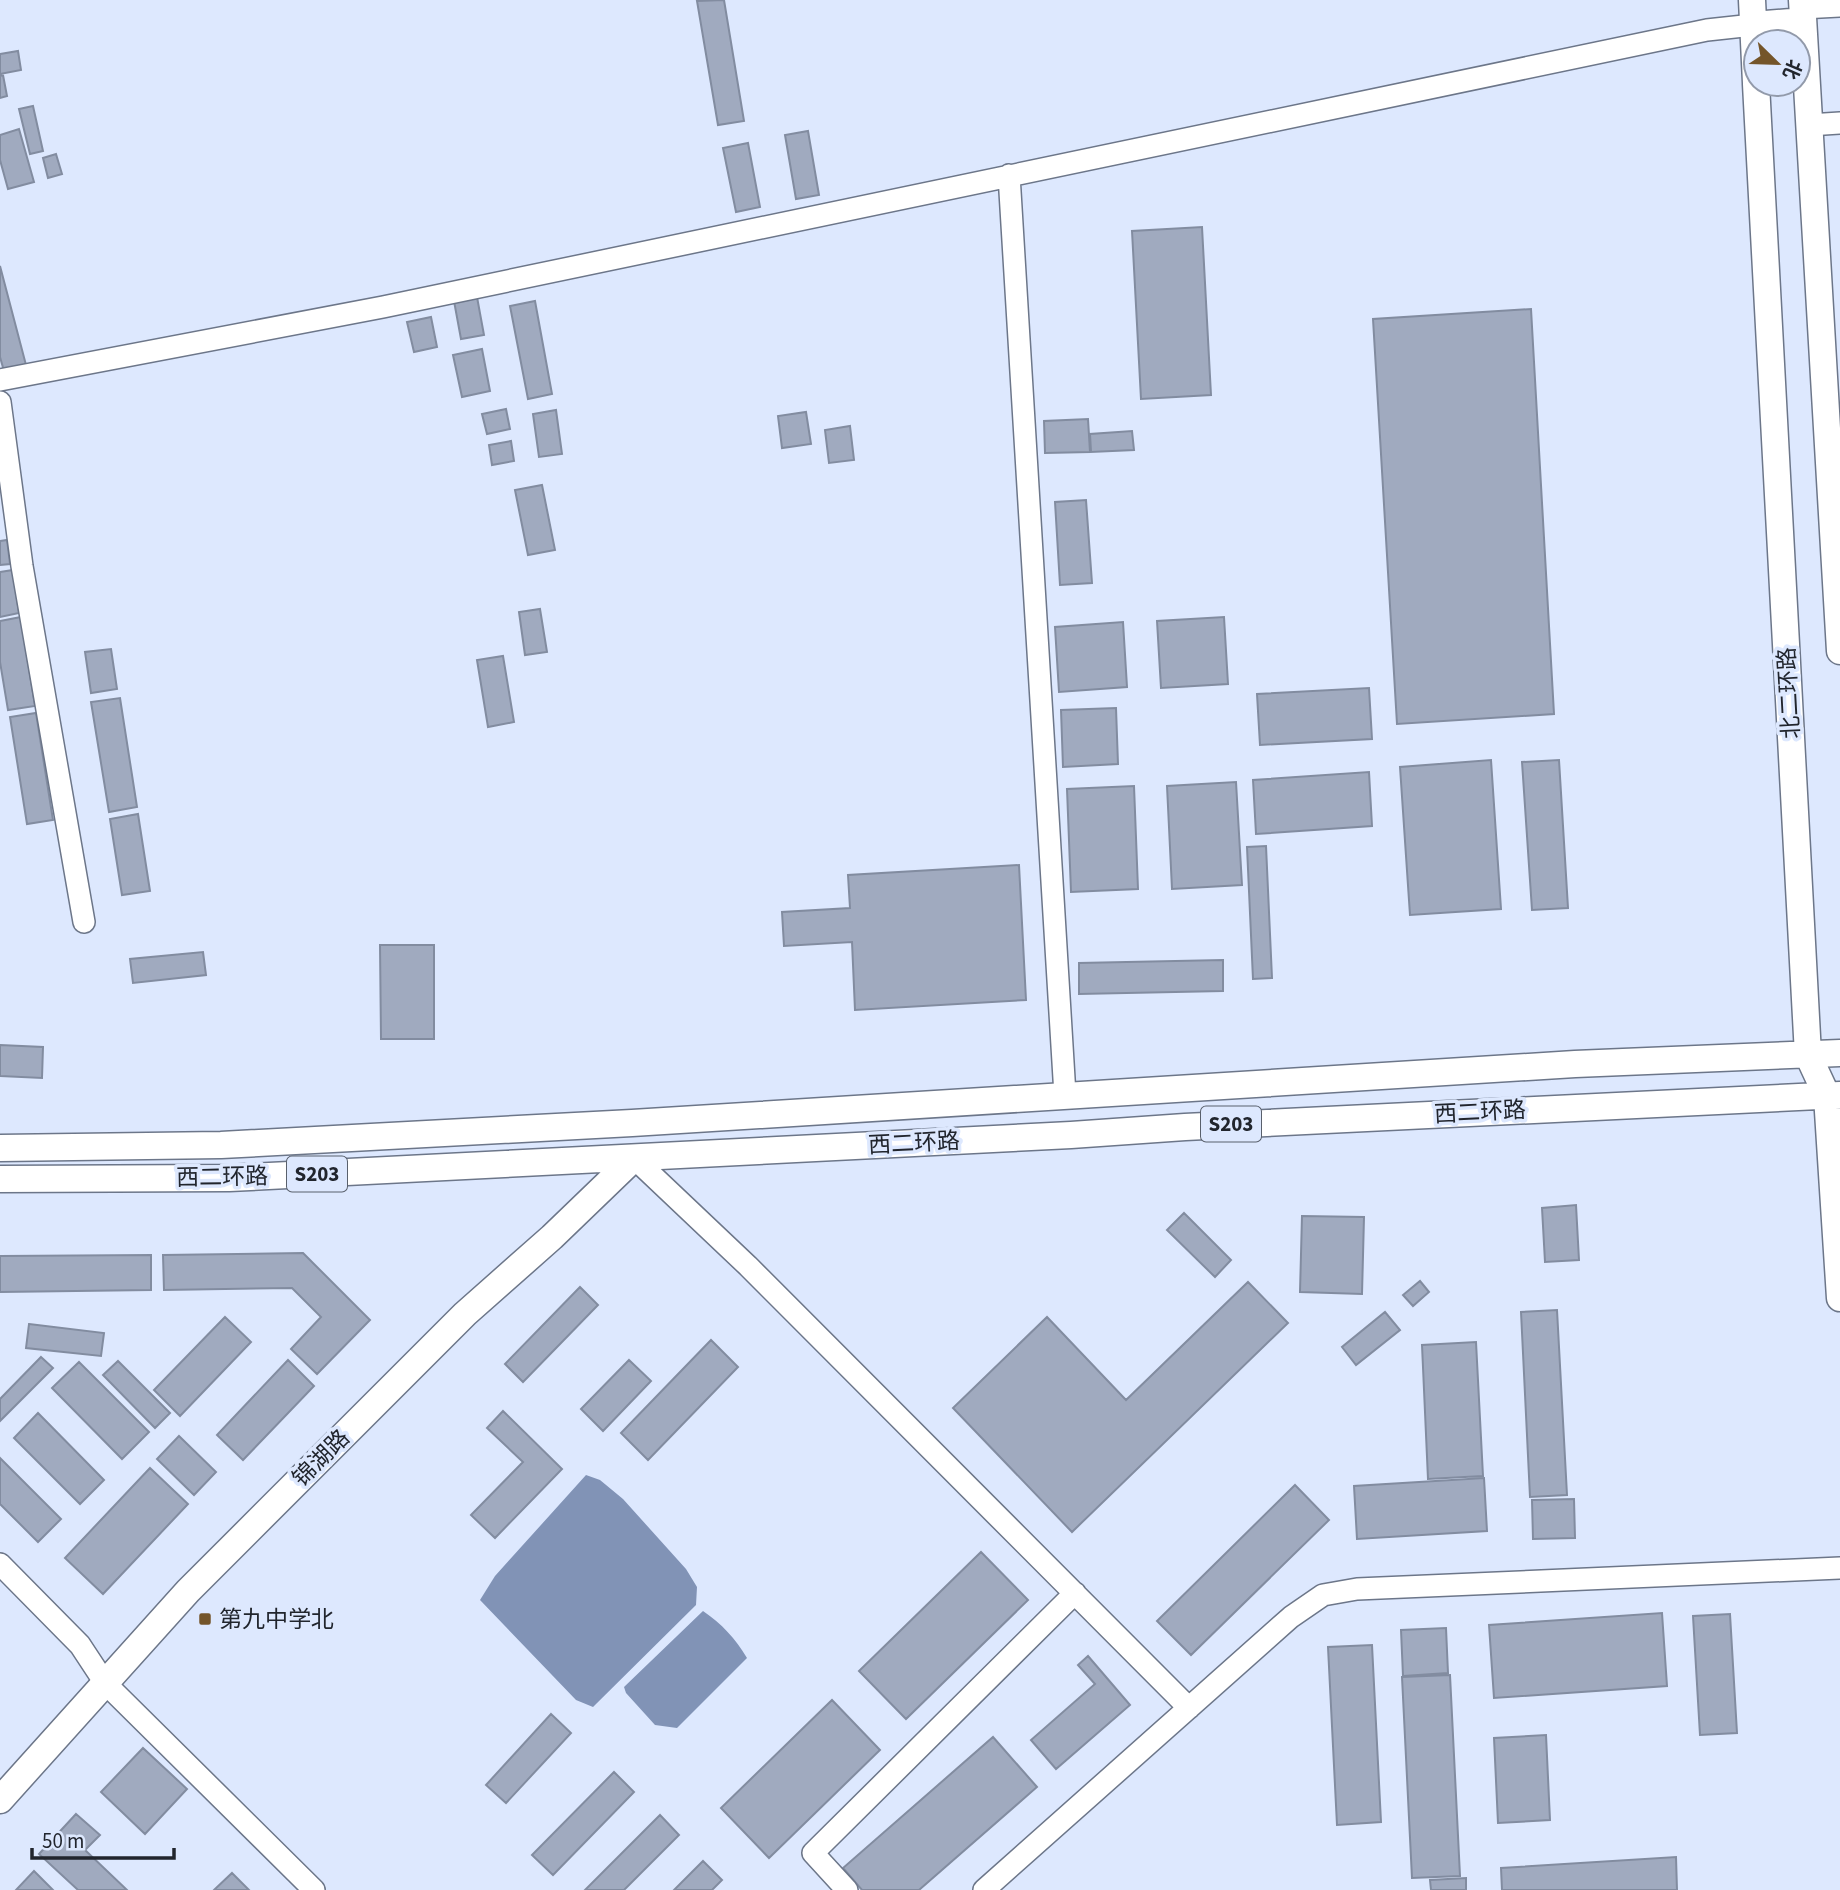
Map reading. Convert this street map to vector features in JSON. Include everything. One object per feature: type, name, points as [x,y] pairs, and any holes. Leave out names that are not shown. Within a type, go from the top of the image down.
[{"type":"main road","points":[[1752,13],[1802,9],[1840,651]]},
{"type":"main road","name":"北二环路","points":[[1757,98],[1808,1055],[1834,1096],[1840,1298]]},
{"type":"main road","name":"S203","points":[[1808,1055],[1840,1053]]},
{"type":"main road","name":"西二环路","points":[[0,1148],[221,1145],[632,1123],[1561,1065],[1808,1055]]},
{"type":"main road","points":[[1065,1094],[1071,1135]]},
{"type":"main road","name":"西二环路","points":[[0,1179],[229,1178],[1185,1127],[1834,1096]]},
{"type":"main road","points":[[632,1123],[634,1158]]},
{"type":"main road","name":"锦湖路","points":[[0,1800],[188,1591],[465,1314],[552,1237],[634,1158]]},
{"type":"street","points":[[1802,9],[1840,6]]},
{"type":"street","points":[[0,380],[383,307],[1707,30],[1752,13]]},
{"type":"street","points":[[1809,125],[1840,124]]},
{"type":"street","points":[[1009,175],[1065,1094]]},
{"type":"street","points":[[0,402],[22,566],[84,922]]},
{"type":"street","points":[[634,1158],[748,1266],[1189,1708]]},
{"type":"street","points":[[0,1564],[80,1645],[105,1683],[314,1890]]},
{"type":"street","points":[[984,1890],[1291,1617],[1323,1595],[1357,1589],[1840,1568]]},
{"type":"street","points":[[847,1890],[813,1853],[1075,1593]]},
{"type":"water","points":[[586,1475],[600,1480],[623,1499],[686,1569],[697,1587],[696,1605],[593,1707],[576,1700],[480,1600],[495,1576]]},
{"type":"water","points":[[703,1611],[728,1632],[747,1658],[677,1728],[655,1725],[626,1693],[624,1687]]},
{"type":"building","points":[[724,0],[744,121],[718,125],[697,1]]},
{"type":"building","points":[[18,51],[21,70],[0,74],[0,54]]},
{"type":"building","points":[[3,75],[7,96],[0,98],[0,76]]},
{"type":"building","points":[[33,106],[43,151],[30,154],[19,109]]},
{"type":"building","points":[[19,129],[34,182],[8,189],[0,160],[0,135]]},
{"type":"building","points":[[808,131],[819,195],[796,199],[785,135]]},
{"type":"building","points":[[748,143],[760,207],[736,212],[723,148]]},
{"type":"building","points":[[56,154],[62,174],[48,178],[43,158]]},
{"type":"building","points":[[1202,227],[1211,395],[1141,399],[1132,231]]},
{"type":"building","points":[[0,266],[26,365],[4,371],[0,357]]},
{"type":"building","points":[[477,297],[484,335],[461,339],[454,301]]},
{"type":"building","points":[[535,301],[552,394],[528,399],[510,306]]},
{"type":"building","points":[[1531,309],[1554,714],[1397,724],[1373,319]]},
{"type":"building","points":[[431,317],[437,347],[414,352],[407,322]]},
{"type":"building","points":[[482,349],[490,391],[462,397],[453,355]]},
{"type":"building","points":[[506,409],[510,429],[487,434],[482,414]]},
{"type":"building","points":[[556,410],[562,454],[539,457],[533,414]]},
{"type":"building","points":[[806,412],[811,444],[782,448],[778,416]]},
{"type":"building","points":[[1088,419],[1090,452],[1045,453],[1044,421]]},
{"type":"building","points":[[850,426],[854,460],[829,463],[825,430]]},
{"type":"building","points":[[1132,431],[1134,450],[1091,452],[1090,434]]},
{"type":"building","points":[[511,441],[514,461],[492,465],[489,445]]},
{"type":"building","points":[[542,485],[555,550],[528,555],[515,490]]},
{"type":"building","points":[[1086,500],[1092,583],[1060,585],[1055,502]]},
{"type":"building","points":[[7,540],[10,564],[0,565],[0,541]]},
{"type":"building","points":[[13,570],[19,613],[0,617],[0,572]]},
{"type":"building","points":[[540,609],[547,652],[525,655],[519,612]]},
{"type":"building","points":[[21,617],[35,706],[8,710],[0,662],[0,621]]},
{"type":"building","points":[[1224,617],[1228,684],[1161,688],[1157,621]]},
{"type":"building","points":[[1123,622],[1127,687],[1059,692],[1055,627]]},
{"type":"building","points":[[111,649],[117,689],[91,693],[85,652]]},
{"type":"building","points":[[503,656],[514,722],[488,727],[477,660]]},
{"type":"building","points":[[1369,688],[1372,739],[1260,745],[1257,694]]},
{"type":"building","points":[[120,698],[137,807],[109,812],[91,702]]},
{"type":"building","points":[[1116,708],[1118,764],[1063,767],[1061,710]]},
{"type":"building","points":[[36,713],[53,820],[27,824],[10,717]]},
{"type":"building","points":[[1491,760],[1501,909],[1410,915],[1400,767]]},
{"type":"building","points":[[1559,760],[1568,908],[1532,910],[1522,762]]},
{"type":"building","points":[[1369,772],[1372,826],[1256,834],[1253,780]]},
{"type":"building","points":[[1236,782],[1242,885],[1172,889],[1167,786]]},
{"type":"building","points":[[1134,786],[1138,889],[1071,892],[1067,789]]},
{"type":"building","points":[[138,814],[150,891],[122,895],[110,819]]},
{"type":"building","points":[[1266,846],[1272,978],[1253,979],[1247,847]]},
{"type":"building","points":[[1019,865],[1026,1000],[855,1010],[852,942],[784,946],[782,912],[850,908],[848,875]]},
{"type":"building","points":[[380,945],[434,945],[434,1039],[381,1039]]},
{"type":"building","points":[[203,952],[206,975],[133,983],[130,959]]},
{"type":"building","points":[[1223,960],[1223,991],[1079,994],[1079,963]]},
{"type":"building","points":[[0,1045],[43,1047],[42,1078],[0,1076]]},
{"type":"building","points":[[1576,1205],[1579,1260],[1545,1262],[1542,1208]]},
{"type":"building","points":[[1184,1213],[1231,1260],[1215,1277],[1167,1230]]},
{"type":"building","points":[[1302,1216],[1364,1217],[1362,1294],[1300,1292]]},
{"type":"building","points":[[303,1253],[370,1320],[317,1374],[291,1349],[321,1317],[292,1288],[164,1290],[163,1255]]},
{"type":"building","points":[[151,1255],[151,1290],[0,1292],[0,1256]]},
{"type":"building","points":[[1420,1281],[1429,1292],[1413,1306],[1403,1295]]},
{"type":"building","points":[[1248,1282],[1288,1323],[1072,1532],[953,1408],[1047,1317],[1126,1400]]},
{"type":"building","points":[[580,1287],[598,1305],[523,1382],[505,1364]]},
{"type":"building","points":[[1557,1310],[1567,1495],[1530,1497],[1521,1312]]},
{"type":"building","points":[[1385,1312],[1400,1330],[1356,1365],[1342,1347]]},
{"type":"building","points":[[225,1317],[251,1342],[180,1416],[154,1390]]},
{"type":"building","points":[[29,1324],[104,1333],[101,1356],[26,1348]]},
{"type":"building","points":[[711,1340],[738,1367],[648,1460],[621,1433]]},
{"type":"building","points":[[1476,1342],[1483,1476],[1428,1479],[1422,1345]]},
{"type":"building","points":[[41,1357],[53,1368],[0,1421],[0,1399]]},
{"type":"building","points":[[288,1360],[314,1386],[243,1460],[217,1435]]},
{"type":"building","points":[[629,1360],[651,1381],[603,1431],[581,1409]]},
{"type":"building","points":[[118,1361],[170,1413],[155,1428],[103,1375]]},
{"type":"building","points":[[79,1362],[149,1432],[122,1459],[52,1388]]},
{"type":"building","points":[[503,1411],[562,1469],[495,1538],[471,1515],[523,1462],[487,1428]]},
{"type":"building","points":[[38,1413],[104,1480],[80,1504],[14,1438]]},
{"type":"building","points":[[179,1436],[216,1472],[194,1495],[157,1459]]},
{"type":"building","points":[[0,1458],[61,1519],[38,1542],[0,1504]]},
{"type":"building","points":[[150,1468],[188,1504],[103,1594],[65,1558]]},
{"type":"building","points":[[1484,1478],[1487,1531],[1357,1539],[1354,1486]]},
{"type":"building","points":[[1295,1485],[1329,1520],[1191,1655],[1157,1621]]},
{"type":"building","points":[[1574,1499],[1575,1538],[1533,1539],[1532,1500]]},
{"type":"building","points":[[981,1552],[1028,1600],[906,1719],[859,1671]]},
{"type":"building","points":[[1662,1613],[1667,1686],[1494,1698],[1489,1625]]},
{"type":"building","points":[[1730,1614],[1737,1733],[1700,1735],[1693,1616]]},
{"type":"building","points":[[1446,1628],[1448,1673],[1403,1676],[1401,1630]]},
{"type":"building","points":[[1372,1645],[1381,1822],[1337,1825],[1328,1647]]},
{"type":"building","points":[[1088,1656],[1130,1705],[1056,1769],[1031,1740],[1095,1684],[1078,1665]]},
{"type":"building","points":[[1450,1675],[1460,1876],[1412,1878],[1402,1677]]},
{"type":"building","points":[[832,1700],[880,1750],[769,1858],[721,1808]]},
{"type":"building","points":[[551,1714],[571,1733],[506,1803],[486,1785]]},
{"type":"building","points":[[1546,1735],[1550,1820],[1498,1823],[1494,1738]]},
{"type":"building","points":[[993,1737],[1037,1787],[919,1890],[862,1890],[843,1868]]},
{"type":"building","points":[[143,1748],[187,1789],[145,1834],[101,1792]]},
{"type":"building","points":[[614,1772],[634,1792],[553,1875],[532,1855]]},
{"type":"building","points":[[76,1814],[100,1835],[85,1850],[127,1890],[78,1890],[39,1854]]},
{"type":"building","points":[[660,1815],[679,1835],[624,1890],[585,1890]]},
{"type":"building","points":[[1676,1857],[1677,1890],[1502,1890],[1501,1868]]},
{"type":"building","points":[[703,1861],[722,1880],[712,1890],[674,1890]]},
{"type":"building","points":[[34,1871],[53,1890],[16,1890]]},
{"type":"building","points":[[232,1873],[249,1890],[214,1890]]},
{"type":"building","points":[[1466,1878],[1466,1890],[1431,1890],[1430,1880]]},
{"type":"place","name":"第九中学北","points":[[205,1619]]}]
